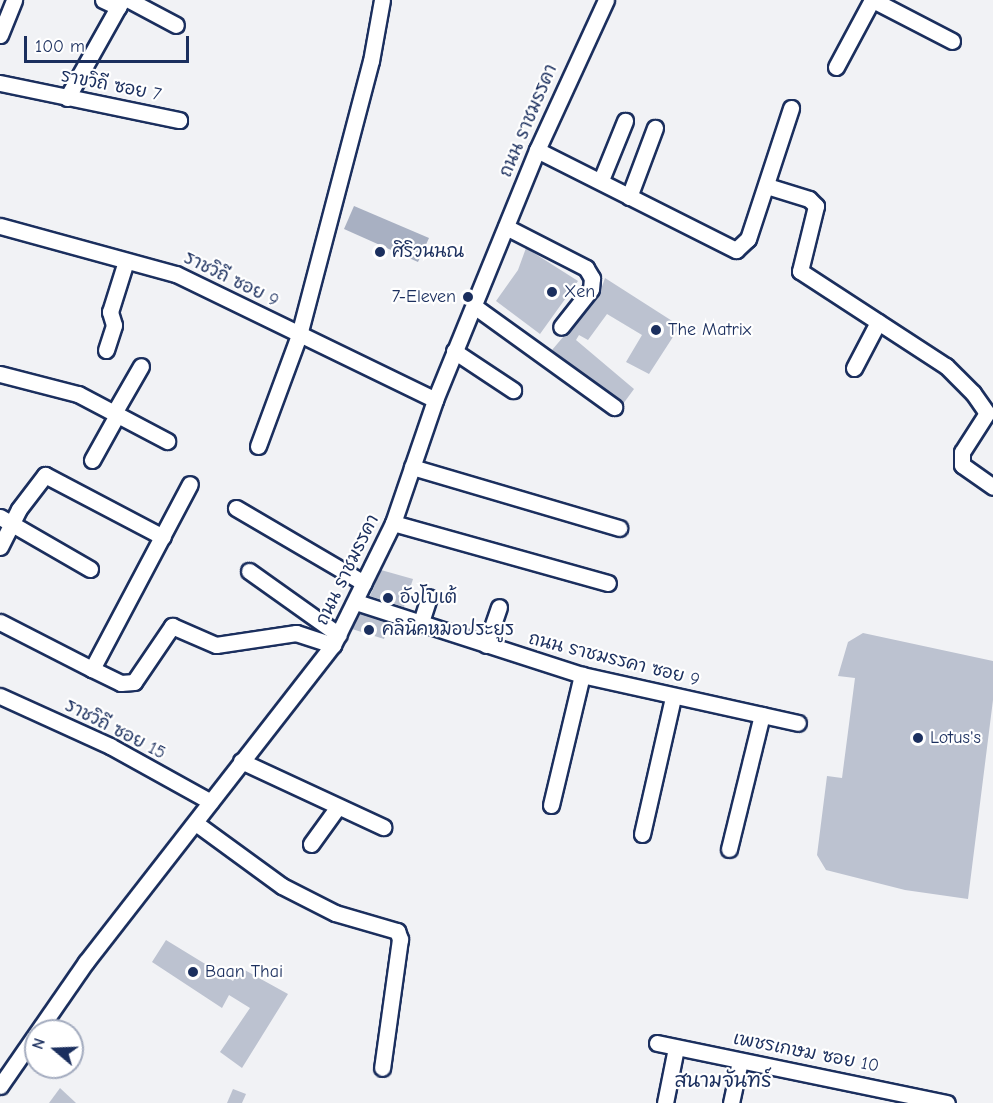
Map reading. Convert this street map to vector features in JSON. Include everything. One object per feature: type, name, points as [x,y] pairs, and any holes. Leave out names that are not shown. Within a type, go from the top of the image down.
[{"type":"street","points":[[0,35],[14,0]]},
{"type":"street","points":[[104,0],[123,2],[176,25]]},
{"type":"street","points":[[258,446],[299,335],[371,61],[382,0]]},
{"type":"street","name":"ถนน ราชมรรคา","points":[[0,1086],[86,962],[197,824],[241,761],[336,640],[393,523],[454,351],[537,150],[606,0]]},
{"type":"street","points":[[836,67],[872,0],[952,41]]},
{"type":"street","points":[[67,98],[123,2]]},
{"type":"street","name":"ราขวิถี ซอย 7","points":[[0,83],[179,120]]},
{"type":"street","points":[[537,150],[736,249],[748,239],[791,108]]},
{"type":"street","points":[[601,180],[625,122]]},
{"type":"street","points":[[629,196],[655,128]]},
{"type":"street","points":[[767,186],[809,198],[816,206],[800,271],[946,366],[982,405],[984,422],[961,457],[962,465],[993,487]]},
{"type":"street","name":"ราชวิถี ซอย 9","points":[[0,226],[176,274],[435,400]]},
{"type":"street","points":[[506,227],[586,268],[591,278],[591,289],[561,327]]},
{"type":"street","points":[[106,350],[114,325],[110,312],[126,261]]},
{"type":"street","points":[[474,306],[614,407]]},
{"type":"street","points":[[854,368],[878,322]]},
{"type":"street","points":[[454,351],[513,390]]},
{"type":"street","points":[[92,460],[141,366]]},
{"type":"street","points":[[0,374],[78,394],[167,441]]},
{"type":"street","points":[[412,467],[619,528]]},
{"type":"street","points":[[0,547],[6,520],[45,475],[163,537]]},
{"type":"street","points":[[92,669],[190,484]]},
{"type":"street","points":[[236,508],[364,583]]},
{"type":"street","points":[[6,520],[90,569]]},
{"type":"street","points":[[393,523],[608,583]]},
{"type":"street","points":[[249,571],[336,640]]},
{"type":"street","points":[[421,622],[429,597]]},
{"type":"street","name":"ถนน ราชมรรคา ซอย 9","points":[[356,602],[582,675],[798,723]]},
{"type":"street","points":[[486,645],[499,607]]},
{"type":"street","points":[[0,622],[121,683],[134,682],[172,626],[216,645],[301,633],[336,640]]},
{"type":"street","points":[[551,805],[582,675]]},
{"type":"street","name":"ราชวิถี ซอย 15","points":[[0,696],[110,746],[211,802]]},
{"type":"street","points":[[642,834],[673,697]]},
{"type":"street","points":[[729,849],[762,715]]},
{"type":"street","points":[[241,761],[337,808],[383,827]]},
{"type":"street","points":[[311,843],[337,808]]},
{"type":"street","points":[[197,824],[282,886],[335,913],[398,931],[400,939],[382,1068]]},
{"type":"street","name":"เพชรเกษม ซอย 10","points":[[657,1043],[947,1103]]},
{"type":"street","points":[[665,1103],[676,1048]]},
{"type":"street","points":[[731,1103],[740,1061]]},
{"type":"water","points":[[354,206],[429,238],[418,262],[344,229]]},
{"type":"building","name":"Xen","points":[[526,248],[578,281],[540,334],[496,301],[518,270]]},
{"type":"building","points":[[605,278],[680,326],[649,374],[626,362],[642,335],[607,314],[588,340],[579,335],[576,340],[634,389],[623,404],[552,350],[599,295]]},
{"type":"building","points":[[381,570],[413,579],[404,607],[370,596]]},
{"type":"building","points":[[359,613],[390,623],[384,639],[352,629]]},
{"type":"building","name":"Lotus's","points":[[863,633],[993,661],[993,700],[968,899],[905,890],[826,870],[817,855],[827,776],[842,778],[855,678],[838,676],[848,642]]},
{"type":"building","points":[[166,940],[233,981],[241,968],[288,994],[242,1068],[220,1052],[250,1008],[229,995],[222,1008],[152,962]]},
{"type":"building","points":[[60,1088],[76,1103],[49,1103]]},
{"type":"building","points":[[233,1089],[246,1094],[242,1103],[227,1103]]},
{"type":"place","name":"ศิริวนนณ","points":[[380,252]]},
{"type":"place","name":"Xen","points":[[552,292]]},
{"type":"place","name":"7-Eleven","points":[[468,297]]},
{"type":"place","name":"The Matrix","points":[[656,330]]},
{"type":"place","name":"อังโบเต้","points":[[388,598]]},
{"type":"place","name":"คลินิคหมอประยูร","points":[[369,630]]},
{"type":"place","name":"Lotus's","points":[[918,738]]},
{"type":"place","name":"Baan Thai","points":[[193,972]]},
{"type":"district","name":"สนามจันทร์","points":[[723,1080]]}]
